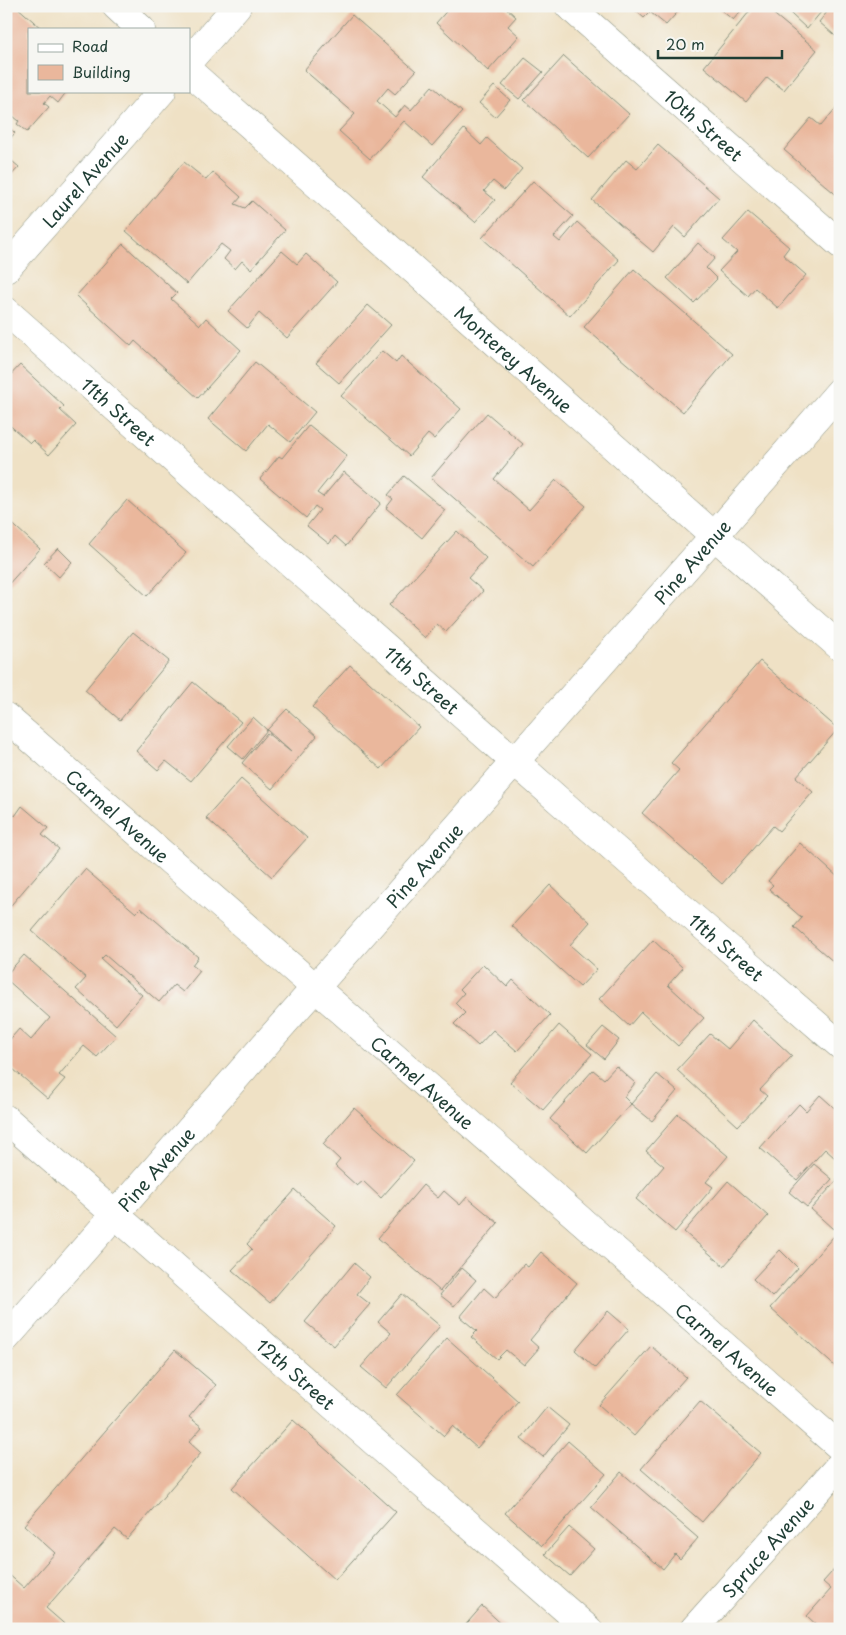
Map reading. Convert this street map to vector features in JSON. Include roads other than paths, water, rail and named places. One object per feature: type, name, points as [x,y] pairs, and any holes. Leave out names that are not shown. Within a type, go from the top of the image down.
[{"type":"street","points":[[116,6],[140,28]]},
{"type":"street","points":[[190,59],[237,6]]},
{"type":"street","name":"10th Street","points":[[569,6],[840,244]]},
{"type":"street","name":"Monterey Avenue","points":[[190,72],[840,647]]},
{"type":"street","name":"Laurel Avenue","points":[[6,269],[161,92]]},
{"type":"street","name":"11th Street","points":[[6,311],[516,762],[840,1045]]},
{"type":"street","name":"Pine Avenue","points":[[6,1338],[516,762],[840,391]]},
{"type":"street","name":"Carmel Avenue","points":[[6,717],[840,1447]]},
{"type":"street","name":"12th Street","points":[[6,1119],[588,1629]]},
{"type":"street","name":"Spruce Avenue","points":[[694,1629],[840,1465]]}]
